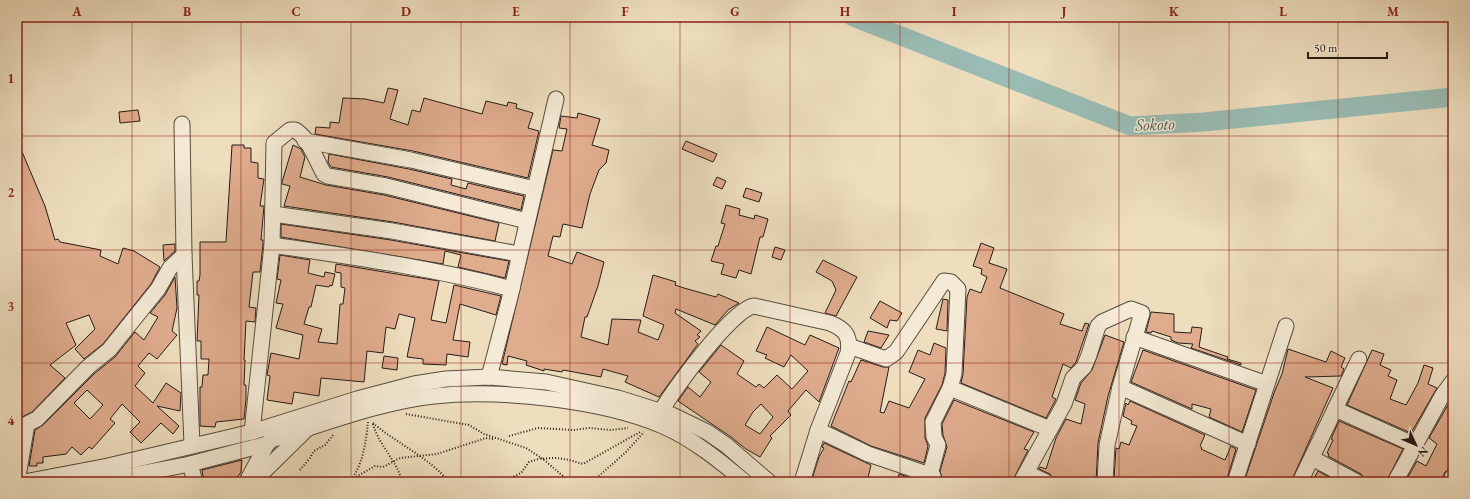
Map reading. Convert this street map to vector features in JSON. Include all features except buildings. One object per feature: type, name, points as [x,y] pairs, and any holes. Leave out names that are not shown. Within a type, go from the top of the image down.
[{"type":"street","points":[[489,378],[512,289],[556,99]]},
{"type":"street","points":[[182,124],[184,255],[192,444]]},
{"type":"street","points":[[252,432],[272,245],[274,142],[290,130],[295,130],[299,132],[306,141],[324,174],[328,176],[386,186],[527,221]]},
{"type":"street","points":[[306,141],[411,160],[535,189]]},
{"type":"street","points":[[273,214],[392,231],[519,254]]},
{"type":"street","points":[[272,245],[398,264],[468,277],[512,289]]},
{"type":"street","points":[[17,482],[27,424],[37,419],[88,367],[109,350],[158,289],[170,268],[184,255]]},
{"type":"street","points":[[849,346],[886,359],[890,358],[896,352],[944,281],[950,282],[958,289],[955,321],[954,366],[950,388],[933,422],[934,437],[938,445],[931,471],[934,479]]},
{"type":"street","points":[[661,411],[674,391],[704,352],[726,327],[748,307],[754,306],[830,323],[842,328],[847,335],[849,346],[818,430],[802,482]]},
{"type":"street","points":[[1046,482],[1024,478],[1064,404],[1073,378],[1084,367],[1090,355],[1100,324],[1131,309],[1136,309],[1142,313],[1120,387],[1107,445],[1105,482]]},
{"type":"street","points":[[1234,482],[1248,444],[1286,326]]},
{"type":"street","points":[[1134,337],[1267,384]]},
{"type":"street","points":[[1300,482],[1359,359]]},
{"type":"street","points":[[24,482],[108,466],[192,444],[252,432],[357,399],[414,384],[446,379],[489,378],[546,382],[618,398],[661,411],[684,420],[707,432],[726,445],[769,482]]},
{"type":"street","points":[[1395,482],[1442,396],[1453,381]]},
{"type":"street","points":[[1120,387],[1248,444]]},
{"type":"street","points":[[950,388],[1050,429]]},
{"type":"street","points":[[246,482],[267,444],[271,440],[307,429],[369,417],[434,396],[500,394],[586,404],[657,424],[678,433],[695,443],[745,482]]},
{"type":"street","points":[[1335,409],[1414,445]]},
{"type":"street","points":[[252,482],[307,429]]},
{"type":"street","points":[[818,430],[868,454],[934,479]]},
{"type":"street","points":[[104,481],[190,464],[267,444]]},
{"type":"street","points":[[1312,458],[1357,482]]},
{"type":"street","points":[[190,464],[195,482]]},
{"type":"street","points":[[1450,482],[1453,476]]},
{"type":"path","points":[[401,413],[469,426],[484,434],[526,448],[543,459],[570,482]]},
{"type":"path","points":[[369,417],[444,476],[449,482]]},
{"type":"path","points":[[369,417],[376,436],[393,461],[402,482]]},
{"type":"path","points":[[350,481],[358,466],[367,440],[369,417]]},
{"type":"path","points":[[509,436],[538,428],[574,430],[589,428],[611,430],[634,428]]},
{"type":"path","points":[[592,482],[626,452],[647,428],[641,428]]},
{"type":"path","points":[[503,482],[522,473],[529,462],[552,457],[565,458],[583,464],[637,433],[645,431]]},
{"type":"path","points":[[300,470],[314,451],[325,445],[329,438],[337,432]]},
{"type":"path","points":[[350,481],[375,466],[383,467],[393,461],[437,454],[486,438],[501,440]]},
{"type":"waterway","name":"Sokoto","points":[[853,17],[1130,126],[1204,122],[1453,97]]}]
